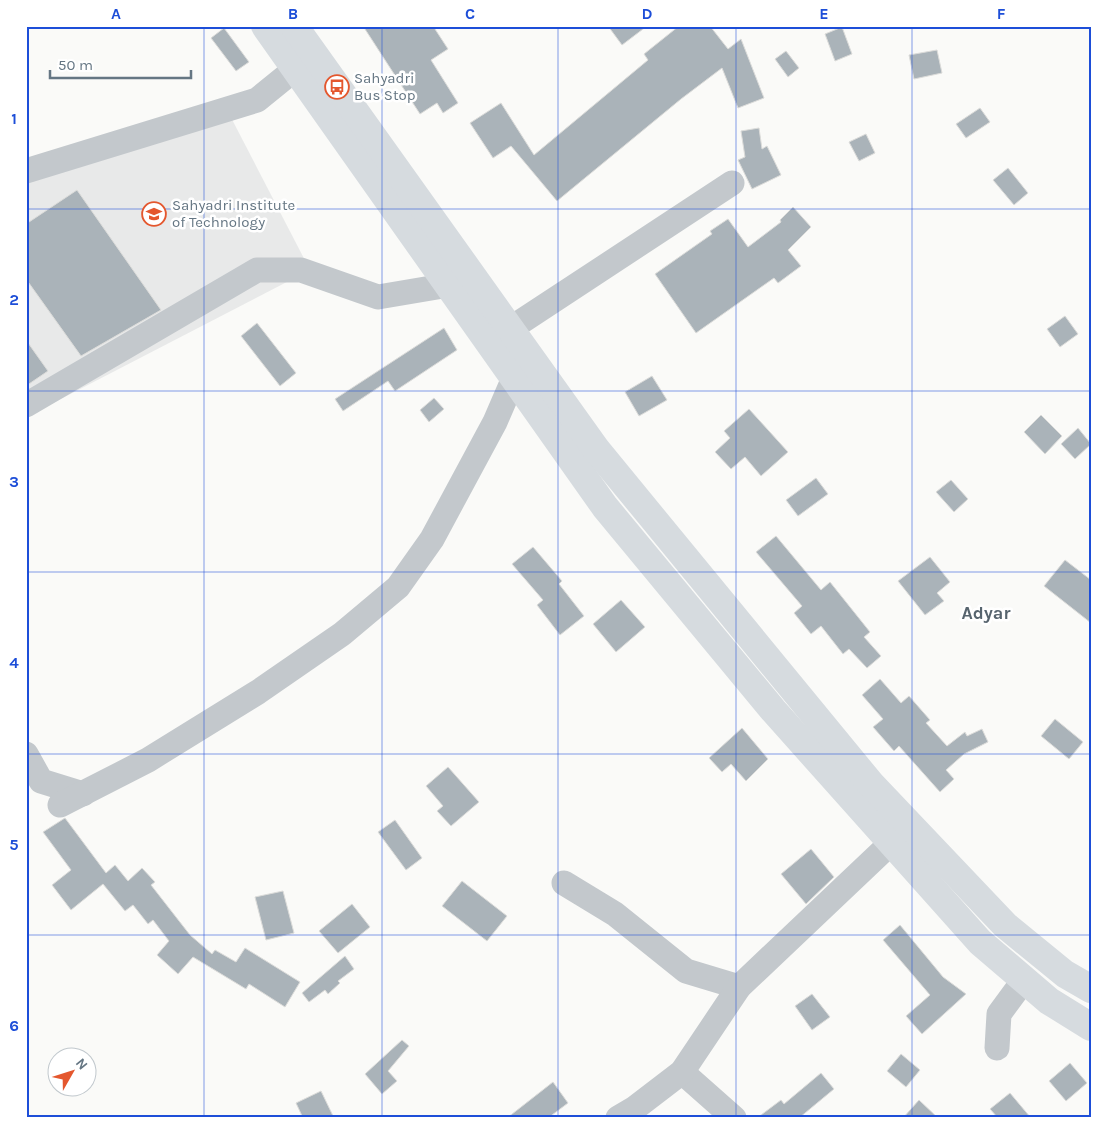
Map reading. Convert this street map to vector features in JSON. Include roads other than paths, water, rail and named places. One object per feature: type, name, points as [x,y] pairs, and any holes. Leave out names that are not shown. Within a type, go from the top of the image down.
[{"type":"highway","points":[[265,26],[304,62],[510,329],[596,449],[871,784],[1005,925],[1065,974],[1091,989]]},
{"type":"highway","points":[[294,26],[304,62],[449,285],[604,507],[773,710],[980,942],[1049,1001],[1091,1027]]},
{"type":"street","points":[[26,171],[257,100],[304,62]]},
{"type":"street","points":[[510,329],[732,183]]},
{"type":"street","points":[[26,405],[257,270],[301,270],[378,297],[449,285]]},
{"type":"street","points":[[60,806],[148,760],[258,692],[342,634],[398,586],[432,539],[495,422],[514,378]]},
{"type":"street","points":[[26,754],[42,781],[83,794]]},
{"type":"street","points":[[618,1118],[635,1108],[682,1072],[739,988],[891,843]]},
{"type":"street","points":[[564,883],[615,914],[686,971],[739,988]]},
{"type":"street","points":[[997,1048],[999,1014],[1024,980]]},
{"type":"street","points":[[682,1072],[734,1118]]},
{"type":"place","name":"Sahyadri Bus Stop","points":[[337,87]]},
{"type":"place","name":"Sahyadri Institute of Technology","points":[[154,214]]},
{"type":"district","name":"Adyar","points":[[986,613]]}]
